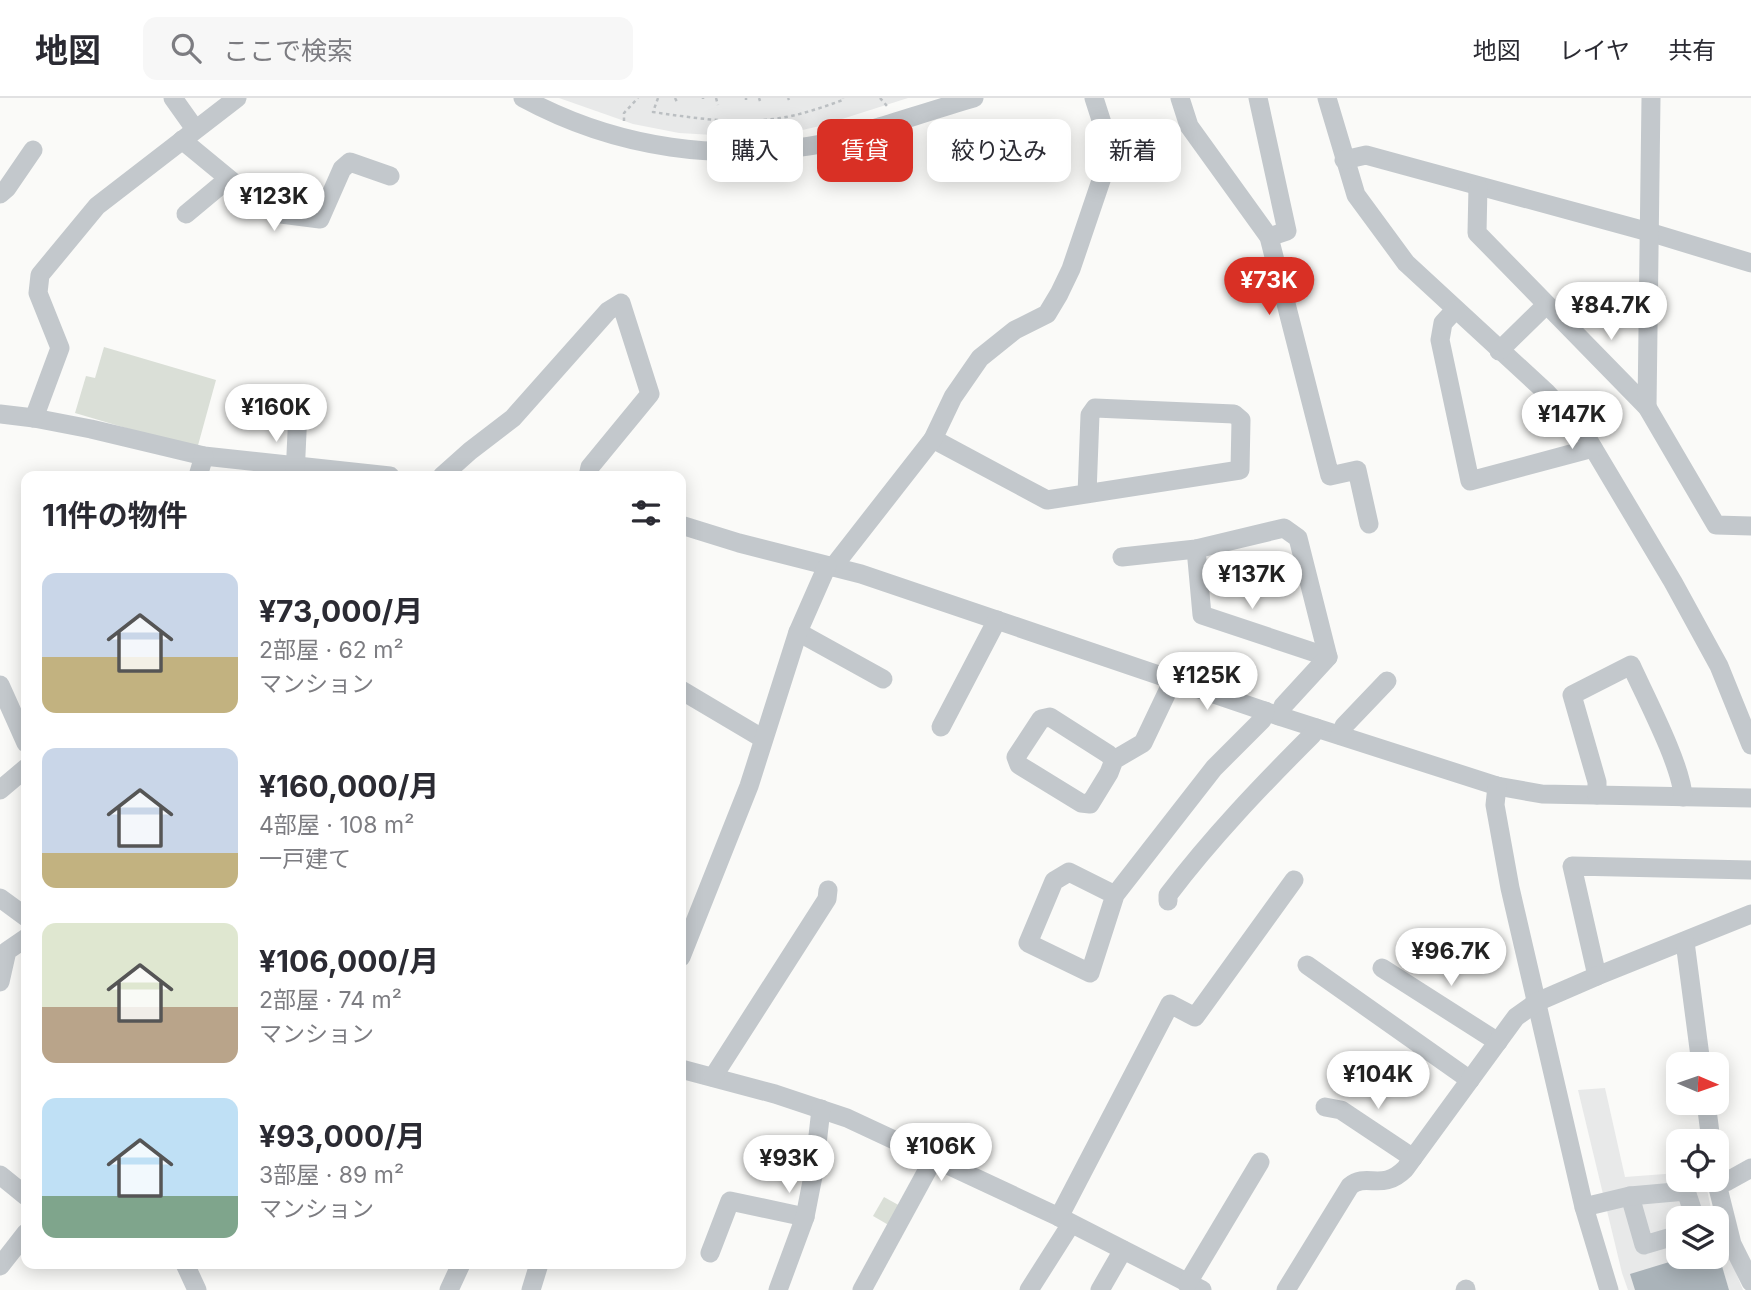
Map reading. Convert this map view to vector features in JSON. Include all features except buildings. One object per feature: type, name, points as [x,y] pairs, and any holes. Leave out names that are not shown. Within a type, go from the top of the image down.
[{"type":"street","points":[[173,98],[188,135],[228,179],[256,201],[281,214],[320,219],[342,169],[350,162],[390,176]]},
{"type":"street","points":[[34,418],[60,348],[38,293],[40,275],[97,206],[237,98]]},
{"type":"street","points":[[523,98],[556,116],[608,134],[667,147],[767,152],[830,142],[974,98]]},
{"type":"street","points":[[686,944],[748,786],[798,632],[830,566],[933,439],[953,397],[980,358],[1015,330],[1047,314],[1071,269],[1111,152],[1094,98]]},
{"type":"street","points":[[1180,98],[1189,126],[1269,237],[1330,476],[1357,470],[1369,524]]},
{"type":"street","points":[[1258,98],[1287,231],[1269,237]]},
{"type":"street","points":[[1326,98],[1356,195],[1406,263],[1546,392],[1586,436],[1696,622],[1719,666],[1750,740]]},
{"type":"street","points":[[1647,407],[1651,98]]},
{"type":"street","points":[[0,194],[33,149]]},
{"type":"street","points":[[1344,160],[1366,155],[1649,232],[1751,263]]},
{"type":"street","points":[[186,214],[228,179]]},
{"type":"street","points":[[1478,186],[1478,233],[1647,407],[1716,525],[1751,526]]},
{"type":"street","points":[[448,471],[513,418],[608,311],[621,303],[650,394],[589,471]]},
{"type":"street","points":[[1499,351],[1546,305]]},
{"type":"street","points":[[1455,310],[1443,323],[1440,340],[1470,481],[1593,448]]},
{"type":"street","points":[[933,439],[1047,500],[1087,495],[1240,470],[1241,420],[1234,414],[1095,408],[1090,415],[1087,495]]},
{"type":"street","points":[[0,414],[91,429],[204,456],[295,471],[298,411]]},
{"type":"street","points":[[200,471],[204,456]]},
{"type":"street","points":[[686,527],[861,574],[1272,714],[1497,786],[1542,794],[1751,798]]},
{"type":"street","points":[[1122,557],[1196,549],[1284,528],[1298,538],[1328,657]]},
{"type":"street","points":[[1196,549],[1202,615],[1328,657]]},
{"type":"street","points":[[941,727],[997,620]]},
{"type":"street","points":[[798,632],[883,680]]},
{"type":"street","points":[[1115,895],[1069,872],[1054,881],[1028,943],[1090,973],[1115,895],[1214,768],[1262,720],[1283,706],[1328,657]]},
{"type":"street","points":[[1597,795],[1597,782],[1572,695],[1631,665],[1671,756],[1683,797]]},
{"type":"street","points":[[1114,760],[1050,717],[1041,719],[1016,757],[1019,765],[1081,803],[1090,804],[1114,760],[1143,743],[1173,680]]},
{"type":"street","points":[[1340,735],[1344,726],[1387,681]]},
{"type":"street","points":[[0,685],[21,732]]},
{"type":"street","points":[[686,693],[762,738]]},
{"type":"street","points":[[1168,901],[1168,895],[1198,856],[1316,728]]},
{"type":"street","points":[[0,790],[21,772]]},
{"type":"street","points":[[1497,786],[1495,805],[1510,888],[1584,1207],[1609,1290]]},
{"type":"street","points":[[1597,976],[1572,866],[1751,870]]},
{"type":"street","points":[[1029,1290],[1170,1004],[1195,1017],[1294,880]]},
{"type":"street","points":[[713,1077],[827,899],[828,890]]},
{"type":"street","points":[[0,898],[21,913]]},
{"type":"street","points":[[1286,1290],[1350,1186],[1359,1181],[1388,1181],[1395,1178],[1413,1158],[1516,1017],[1537,1002],[1751,914]]},
{"type":"street","points":[[0,982],[7,951],[21,941]]},
{"type":"street","points":[[1685,942],[1699,1052]]},
{"type":"street","points":[[1307,965],[1470,1080]]},
{"type":"street","points":[[1382,968],[1498,1042]]},
{"type":"street","points":[[686,1070],[821,1108],[1065,1220],[1184,1285],[1260,1162]]},
{"type":"street","points":[[1325,1107],[1341,1110],[1413,1158]]},
{"type":"street","points":[[778,1290],[805,1217],[814,1171],[821,1108]]},
{"type":"street","points":[[862,1290],[934,1158]]},
{"type":"street","points":[[1729,1180],[1751,1168]]},
{"type":"street","points":[[0,1175],[21,1192]]},
{"type":"street","points":[[1584,1207],[1630,1196],[1686,1191],[1691,1206]]},
{"type":"street","points":[[1719,1192],[1732,1244],[1751,1282]]},
{"type":"street","points":[[1630,1196],[1644,1245],[1666,1239]]},
{"type":"street","points":[[710,1253],[730,1201],[805,1217]]},
{"type":"street","points":[[0,1266],[21,1239]]},
{"type":"street","points":[[1100,1290],[1123,1251]]},
{"type":"street","points":[[187,1269],[197,1290]]},
{"type":"street","points":[[449,1290],[459,1269]]},
{"type":"street","points":[[531,1290],[537,1269]]},
{"type":"path","points":[[624,127],[624,113],[638,98]]},
{"type":"path","points":[[659,98],[653,112],[699,119],[747,121],[790,116],[844,100],[843,98]]},
{"type":"path","points":[[716,98],[718,105]]},
{"type":"path","points":[[880,98],[889,108]]},
{"type":"shaded area","points":[[559,98],[908,98],[842,119],[817,119],[817,127],[803,130],[803,119],[707,119],[707,135],[679,133],[633,124]]},
{"type":"shaded area","points":[[104,347],[216,380],[197,449],[75,413],[86,376],[95,378]]},
{"type":"shaded area","points":[[1605,1088],[1625,1177],[1666,1174],[1666,1192],[1708,1192],[1710,1206],[1666,1206],[1666,1269],[1729,1269],[1729,1256],[1743,1290],[1628,1290],[1578,1090]]},
{"type":"shaded area","points":[[884,1197],[902,1207],[892,1227],[873,1216]]}]
